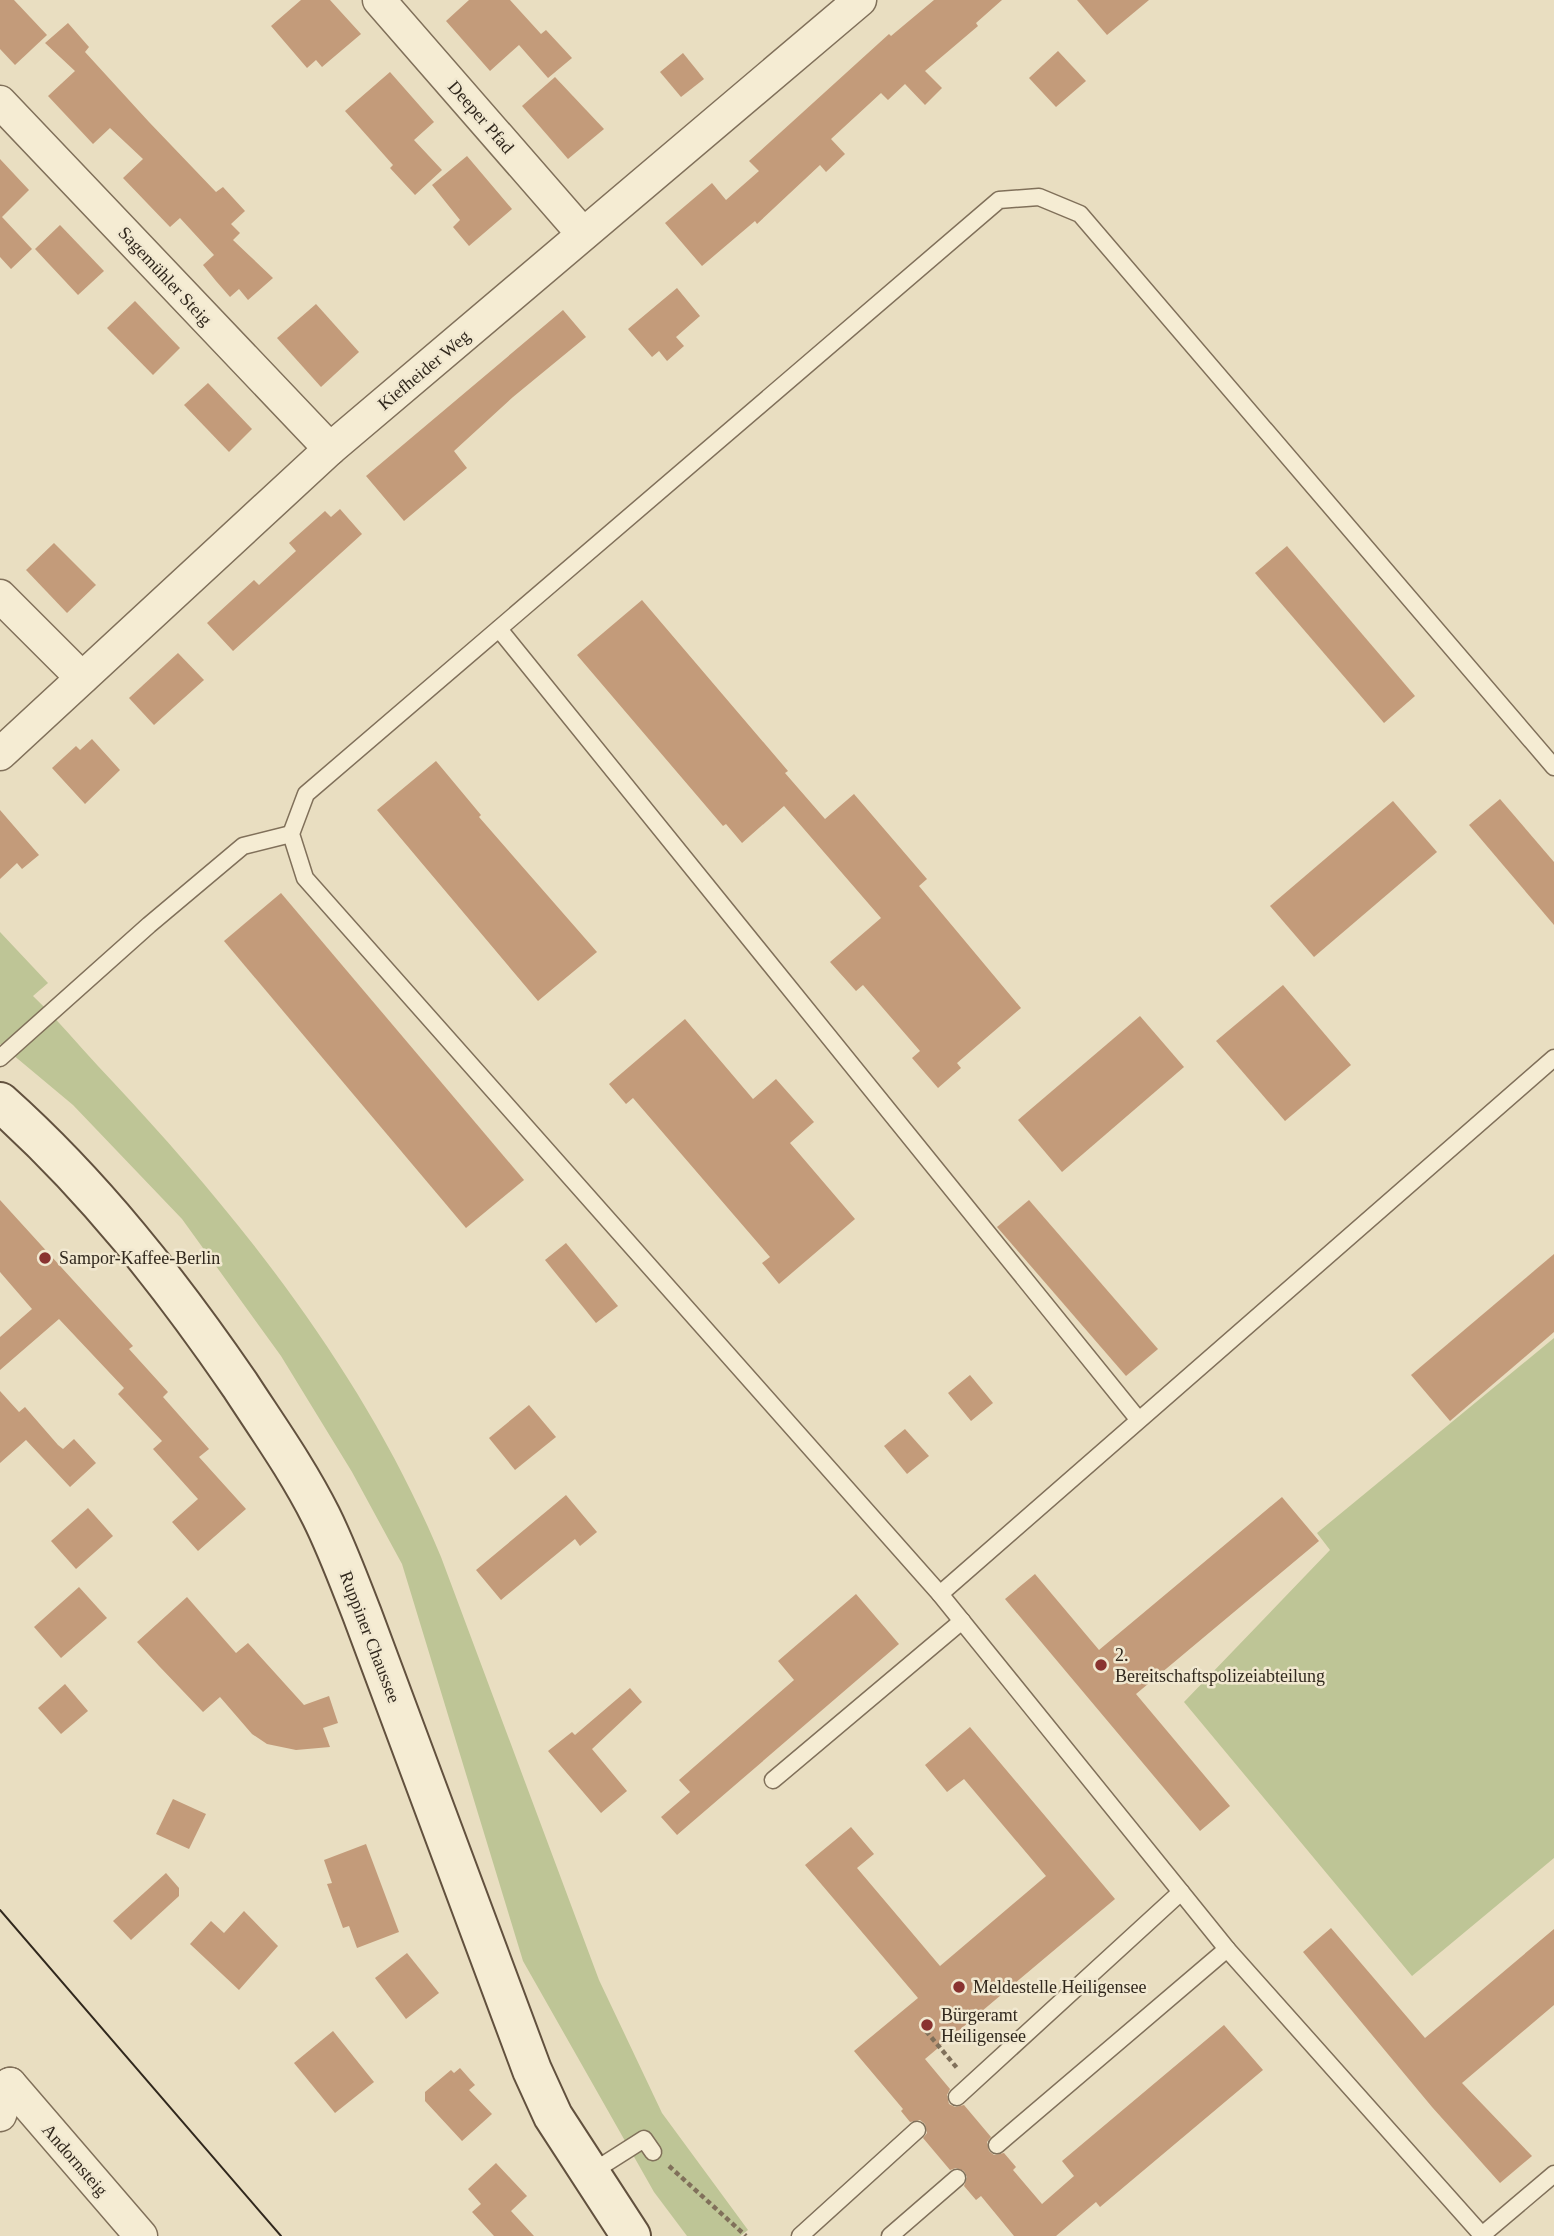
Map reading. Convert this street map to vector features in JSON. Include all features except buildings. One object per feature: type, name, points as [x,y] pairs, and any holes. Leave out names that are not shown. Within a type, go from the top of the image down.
[{"type":"main road","name":"Ruppiner Chaussee","points":[[0,1102],[66,1166],[158,1271],[226,1365],[304,1485],[335,1544],[532,2070],[553,2116],[631,2236]]},
{"type":"street","name":"Deeper Pfad","points":[[379,0],[583,234]]},
{"type":"street","name":"Kiefheider Weg","points":[[0,754],[330,449],[860,0]]},
{"type":"street","name":"Sagemühler Steig","points":[[0,102],[330,449]]},
{"type":"street","points":[[0,596],[82,678]]},
{"type":"street","points":[[0,2115],[5,2083]]},
{"type":"street","name":"Andornsteig","points":[[5,2083],[141,2236]]},
{"type":"lane","points":[[1554,767],[1080,214],[1039,197],[999,200],[306,794],[291,834],[305,878],[940,1594],[1227,1949],[1482,2235],[1554,2174]]},
{"type":"lane","points":[[499,629],[1138,1419]]},
{"type":"lane","points":[[0,1058],[149,925],[243,846],[291,834]]},
{"type":"lane","points":[[940,1594],[1554,1058]]},
{"type":"lane","points":[[773,1780],[962,1621]]},
{"type":"lane","points":[[957,2097],[1181,1892]]},
{"type":"lane","points":[[998,2145],[1227,1949]]},
{"type":"lane","points":[[807,2234],[917,2130]]},
{"type":"lane","points":[[589,2174],[644,2139],[653,2152]]},
{"type":"lane","points":[[890,2236],[957,2178]]},
{"type":"path","points":[[926,2032],[960,2071],[954,2079]]},
{"type":"path","points":[[653,2152],[746,2236]]},
{"type":"green space","points":[[0,932],[48,983],[33,996],[162,1135],[255,1247],[339,1365],[377,1427],[411,1491],[441,1557],[599,1980],[662,2113],[748,2230],[740,2236],[687,2236],[654,2192],[523,1961],[402,1564],[352,1472],[281,1356],[182,1219],[73,1105],[0,1044]]},
{"type":"green space","points":[[1554,1338],[1554,1858],[1412,1976],[1184,1702],[1330,1550],[1317,1533]]},
{"type":"tram line","points":[[0,1910],[281,2236]]},
{"type":"place","name":"Sampor-Kaffee-Berlin","points":[[45,1258]]},
{"type":"place","name":"2. Bereitschaftspolizeiabteilung","points":[[1101,1665]]},
{"type":"place","name":"Meldestelle Heiligensee","points":[[959,1987]]},
{"type":"place","name":"Bürgeramt Heiligensee","points":[[927,2025]]}]
